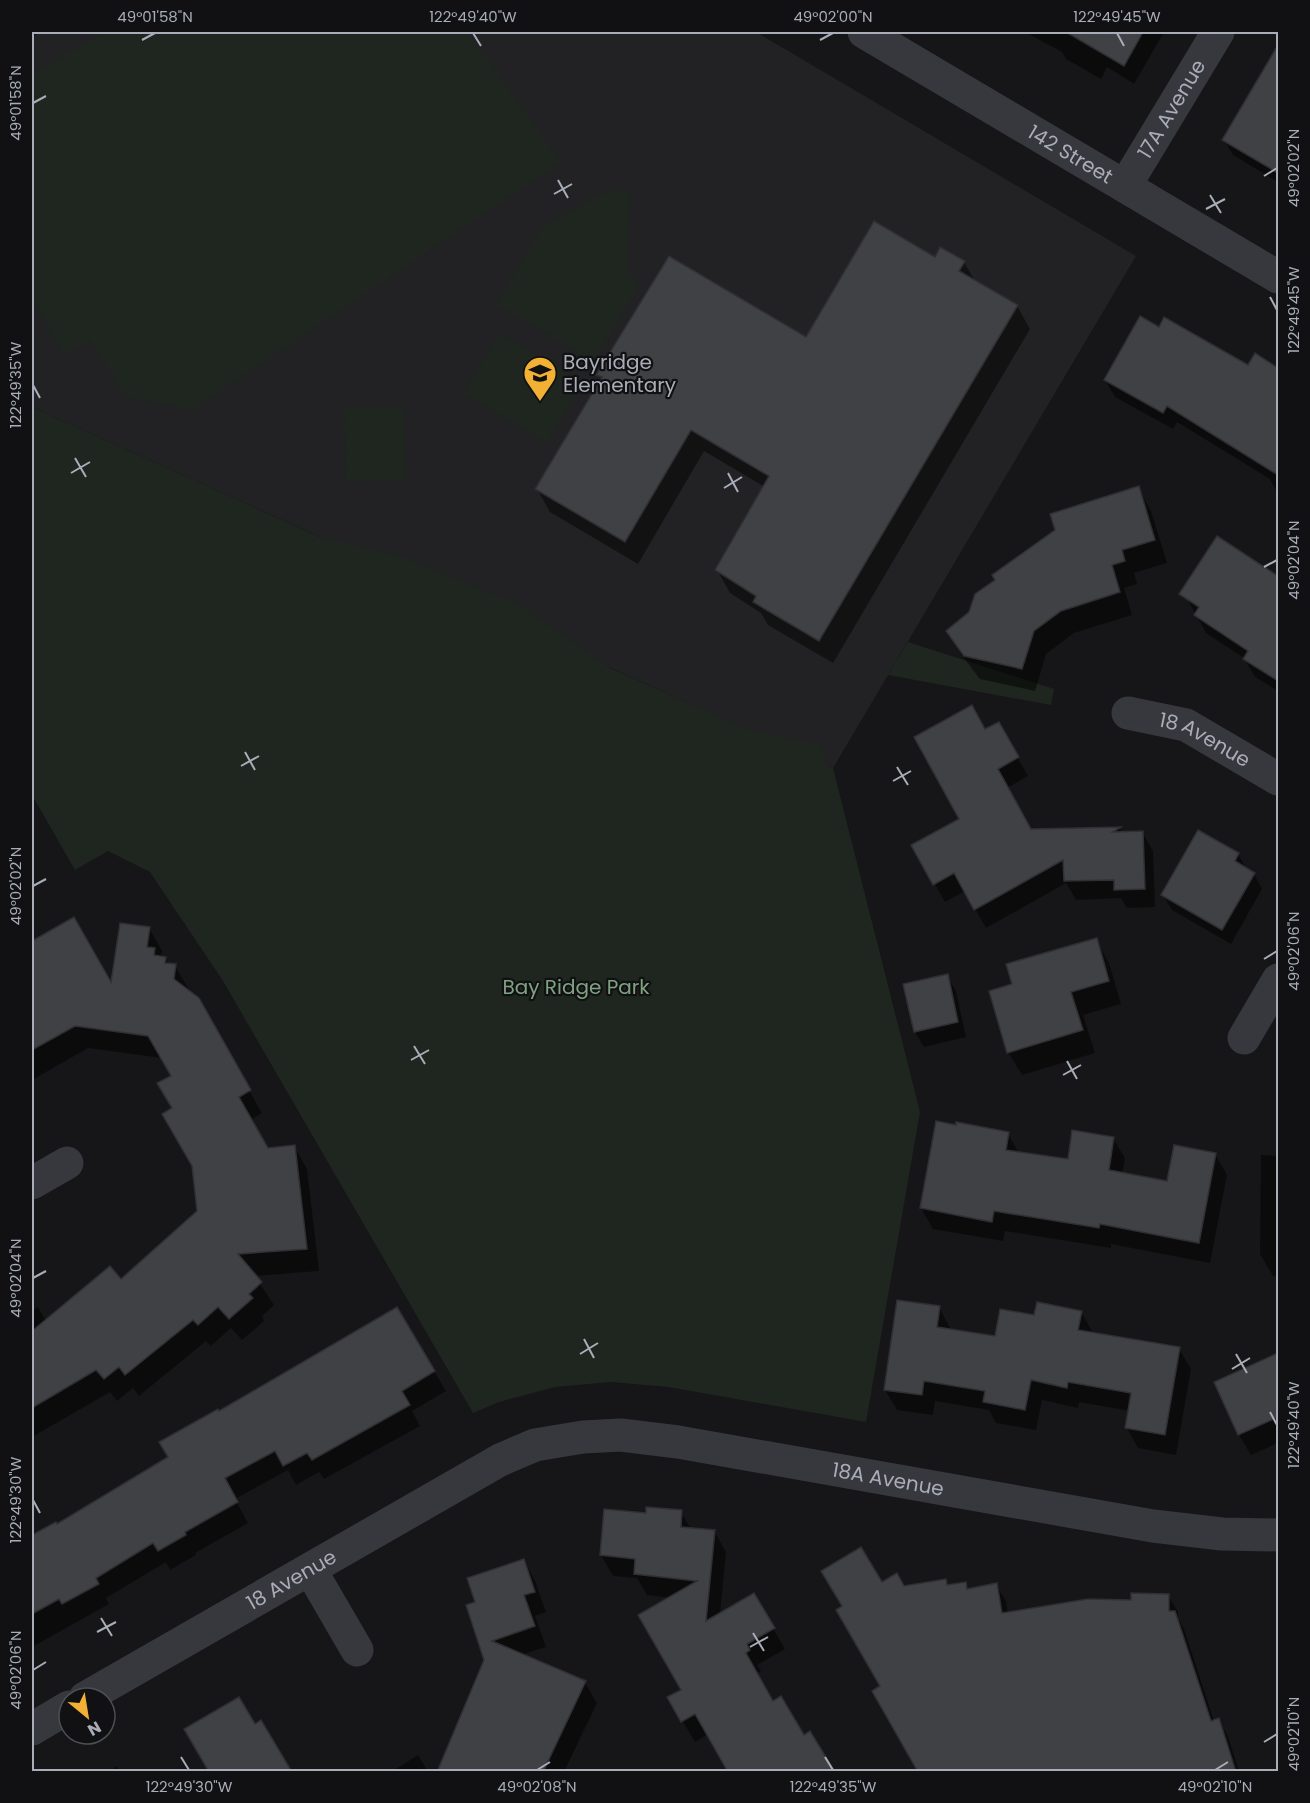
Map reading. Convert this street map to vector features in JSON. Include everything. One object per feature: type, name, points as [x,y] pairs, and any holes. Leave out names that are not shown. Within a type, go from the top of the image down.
[{"type":"street","name":"142 Street","points":[[864,32],[1278,277]]},
{"type":"street","name":"17A Avenue","points":[[1125,186],[1218,32]]},
{"type":"street","name":"18 Avenue","points":[[1128,713],[1186,725],[1278,779]]},
{"type":"street","points":[[1244,1038],[1278,980]]},
{"type":"street","points":[[32,1183],[67,1163]]},
{"type":"street","name":"18A Avenue","points":[[500,1460],[535,1445],[583,1437],[621,1435],[678,1442],[1153,1526],[1222,1534],[1278,1535]]},
{"type":"street","name":"18 Avenue","points":[[106,1686],[500,1460]]},
{"type":"street","points":[[310,1569],[357,1650]]},
{"type":"street","points":[[32,1729],[57,1714]]},
{"type":"shaded area","name":"Bayridge Elementary","points":[[42,32],[756,32],[1136,256],[833,768],[32,407],[32,37]]},
{"type":"green space","points":[[107,32],[468,32],[561,162],[193,410],[126,397],[90,340],[64,355],[32,299],[32,73]]},
{"type":"green space","points":[[609,190],[630,191],[628,268],[638,287],[592,363],[545,332],[496,305],[543,226]]},
{"type":"green space","points":[[500,333],[583,383],[547,443],[463,393]]},
{"type":"green space","points":[[404,406],[406,479],[346,482],[344,408]]},
{"type":"green space","name":"Bay Ridge Park","points":[[32,407],[320,537],[398,555],[520,605],[610,668],[750,730],[821,745],[826,765],[833,768],[920,1112],[866,1422],[669,1387],[611,1382],[555,1387],[499,1402],[473,1413],[223,981],[150,872],[108,851],[75,870],[32,795]]},
{"type":"green space","points":[[908,642],[1054,689],[1051,705],[888,675]]},
{"type":"building","points":[[1066,32],[1143,32],[1124,66]]},
{"type":"building","points":[[1278,45],[1278,173],[1222,140]]},
{"type":"building","points":[[874,221],[935,257],[940,247],[965,261],[959,271],[1018,305],[819,641],[753,602],[756,596],[715,570],[769,476],[691,430],[625,542],[535,489],[602,377],[596,375],[669,256],[806,337]]},
{"type":"building","points":[[1140,316],[1159,327],[1164,317],[1248,365],[1255,353],[1278,368],[1278,475],[1167,406],[1163,413],[1104,380]]},
{"type":"building","points":[[1139,486],[1155,540],[1122,550],[1125,561],[1112,565],[1120,592],[1061,611],[1034,631],[1022,669],[964,656],[946,631],[969,612],[975,594],[995,580],[992,575],[1055,530],[1050,514]]},
{"type":"building","points":[[1217,536],[1278,576],[1278,681],[1243,659],[1248,651],[1194,615],[1199,607],[1179,594]]},
{"type":"building","points":[[972,705],[985,729],[999,722],[1019,757],[998,769],[1031,829],[1121,827],[1113,832],[1143,831],[1145,889],[1114,890],[1114,880],[1064,881],[1063,860],[974,910],[954,873],[933,885],[911,845],[959,819],[914,737]]},
{"type":"building","points":[[1198,830],[1239,853],[1235,861],[1255,873],[1222,930],[1161,895]]},
{"type":"building","points":[[74,917],[111,982],[120,923],[150,927],[147,947],[155,948],[154,955],[166,957],[165,963],[176,964],[174,979],[199,998],[251,1090],[239,1097],[268,1148],[295,1145],[307,1249],[238,1254],[262,1282],[249,1294],[253,1298],[229,1319],[218,1307],[198,1325],[193,1320],[125,1375],[119,1367],[104,1379],[96,1370],[32,1408],[32,1331],[110,1266],[121,1279],[197,1211],[192,1166],[162,1114],[172,1108],[157,1083],[171,1076],[148,1036],[75,1026],[32,1050],[32,941]]},
{"type":"building","points":[[1097,938],[1109,981],[1071,992],[1083,1030],[1007,1053],[989,991],[1012,984],[1006,964]]},
{"type":"building","points":[[948,974],[958,1022],[914,1032],[903,984]]},
{"type":"building","points":[[936,1121],[956,1125],[956,1122],[1009,1132],[1006,1150],[1068,1159],[1072,1130],[1114,1137],[1109,1170],[1167,1181],[1174,1145],[1216,1153],[1199,1243],[1100,1224],[1099,1228],[994,1211],[992,1222],[920,1208]]},
{"type":"building","points":[[897,1300],[940,1306],[937,1327],[995,1336],[1000,1309],[1034,1315],[1037,1302],[1082,1311],[1078,1330],[1180,1347],[1165,1435],[1125,1428],[1131,1393],[1068,1382],[1067,1388],[1031,1380],[1025,1410],[983,1402],[985,1391],[924,1381],[922,1395],[884,1390]]},
{"type":"building","points":[[397,1307],[435,1371],[402,1391],[410,1405],[312,1460],[307,1453],[283,1466],[275,1451],[225,1478],[238,1502],[185,1532],[186,1535],[158,1551],[153,1543],[96,1578],[99,1584],[62,1604],[59,1599],[32,1614],[32,1535],[56,1522],[57,1524],[168,1457],[159,1442],[218,1409],[219,1411]]},
{"type":"building","points":[[1278,1353],[1278,1417],[1238,1435],[1214,1382]]},
{"type":"building","points":[[646,1507],[682,1510],[681,1527],[715,1530],[706,1621],[754,1593],[775,1628],[747,1644],[750,1650],[746,1653],[773,1701],[781,1696],[804,1735],[810,1731],[835,1772],[728,1772],[695,1714],[681,1722],[667,1697],[681,1690],[638,1615],[697,1581],[634,1574],[635,1559],[600,1555],[604,1509],[646,1513]]},
{"type":"building","points":[[861,1547],[882,1582],[897,1573],[904,1586],[946,1579],[947,1585],[966,1582],[967,1589],[997,1583],[1002,1613],[1088,1599],[1131,1600],[1131,1593],[1169,1594],[1169,1611],[1175,1611],[1211,1721],[1219,1718],[1236,1772],[918,1772],[872,1691],[880,1686],[836,1610],[842,1606],[821,1571]]},
{"type":"building","points":[[524,1559],[535,1592],[524,1595],[535,1626],[492,1641],[586,1681],[543,1772],[437,1772],[484,1660],[466,1605],[475,1602],[467,1578]]},
{"type":"building","points":[[239,1697],[255,1724],[261,1720],[292,1772],[209,1772],[184,1729]]},
{"type":"place","name":"Bayridge Elementary","points":[[540,402]]}]
